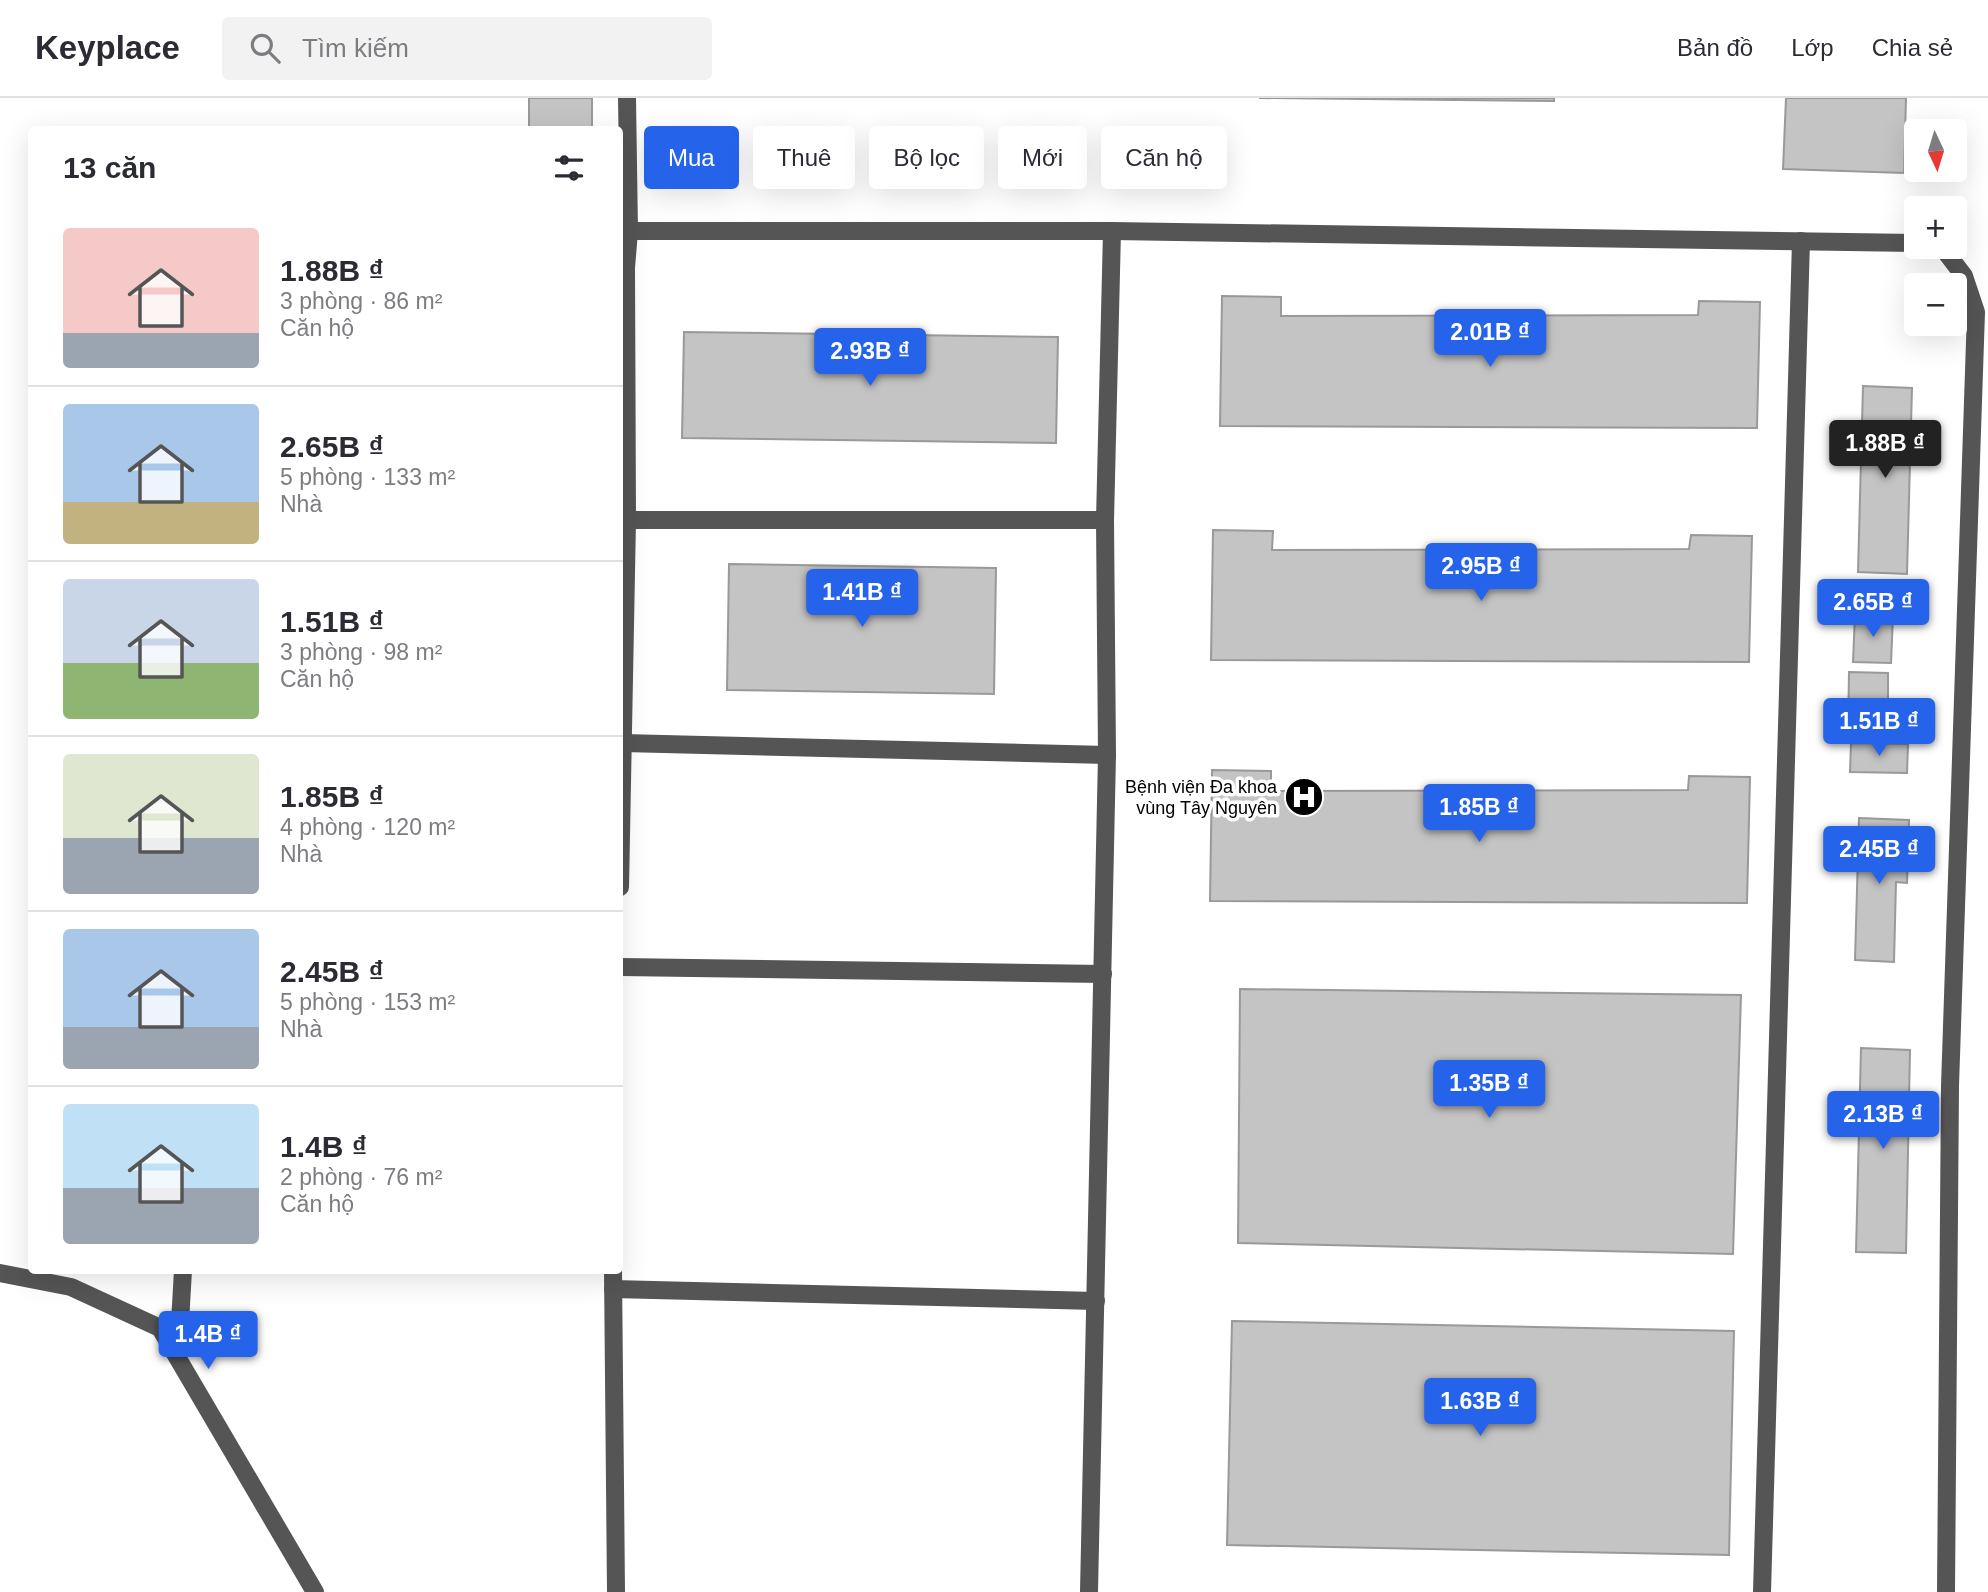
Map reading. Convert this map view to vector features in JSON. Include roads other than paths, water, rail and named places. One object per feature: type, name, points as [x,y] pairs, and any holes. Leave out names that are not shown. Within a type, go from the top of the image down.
[{"type":"street","points":[[623,698],[627,520],[626,268],[629,231],[627,98]]},
{"type":"street","points":[[629,231],[1112,231],[1904,243]]},
{"type":"street","points":[[1089,1592],[1107,755],[1105,520],[1112,231]]},
{"type":"street","points":[[1762,1592],[1801,241]]},
{"type":"street","points":[[1946,1592],[1950,1086],[1976,312],[1964,276],[1951,259]]},
{"type":"street","points":[[627,520],[1105,520]]},
{"type":"street","points":[[623,743],[1107,755]]},
{"type":"street","points":[[623,967],[1103,974]]},
{"type":"street","points":[[0,1273],[71,1287],[160,1328],[316,1592]]},
{"type":"street","points":[[178,1358],[183,1274]]},
{"type":"street","points":[[613,1274],[616,1592]]},
{"type":"street","points":[[613,1289],[1097,1301]]},
{"type":"place","name":"Bệnh viện Đa khoa vùng Tây Nguyên","points":[[1304,797]]}]
